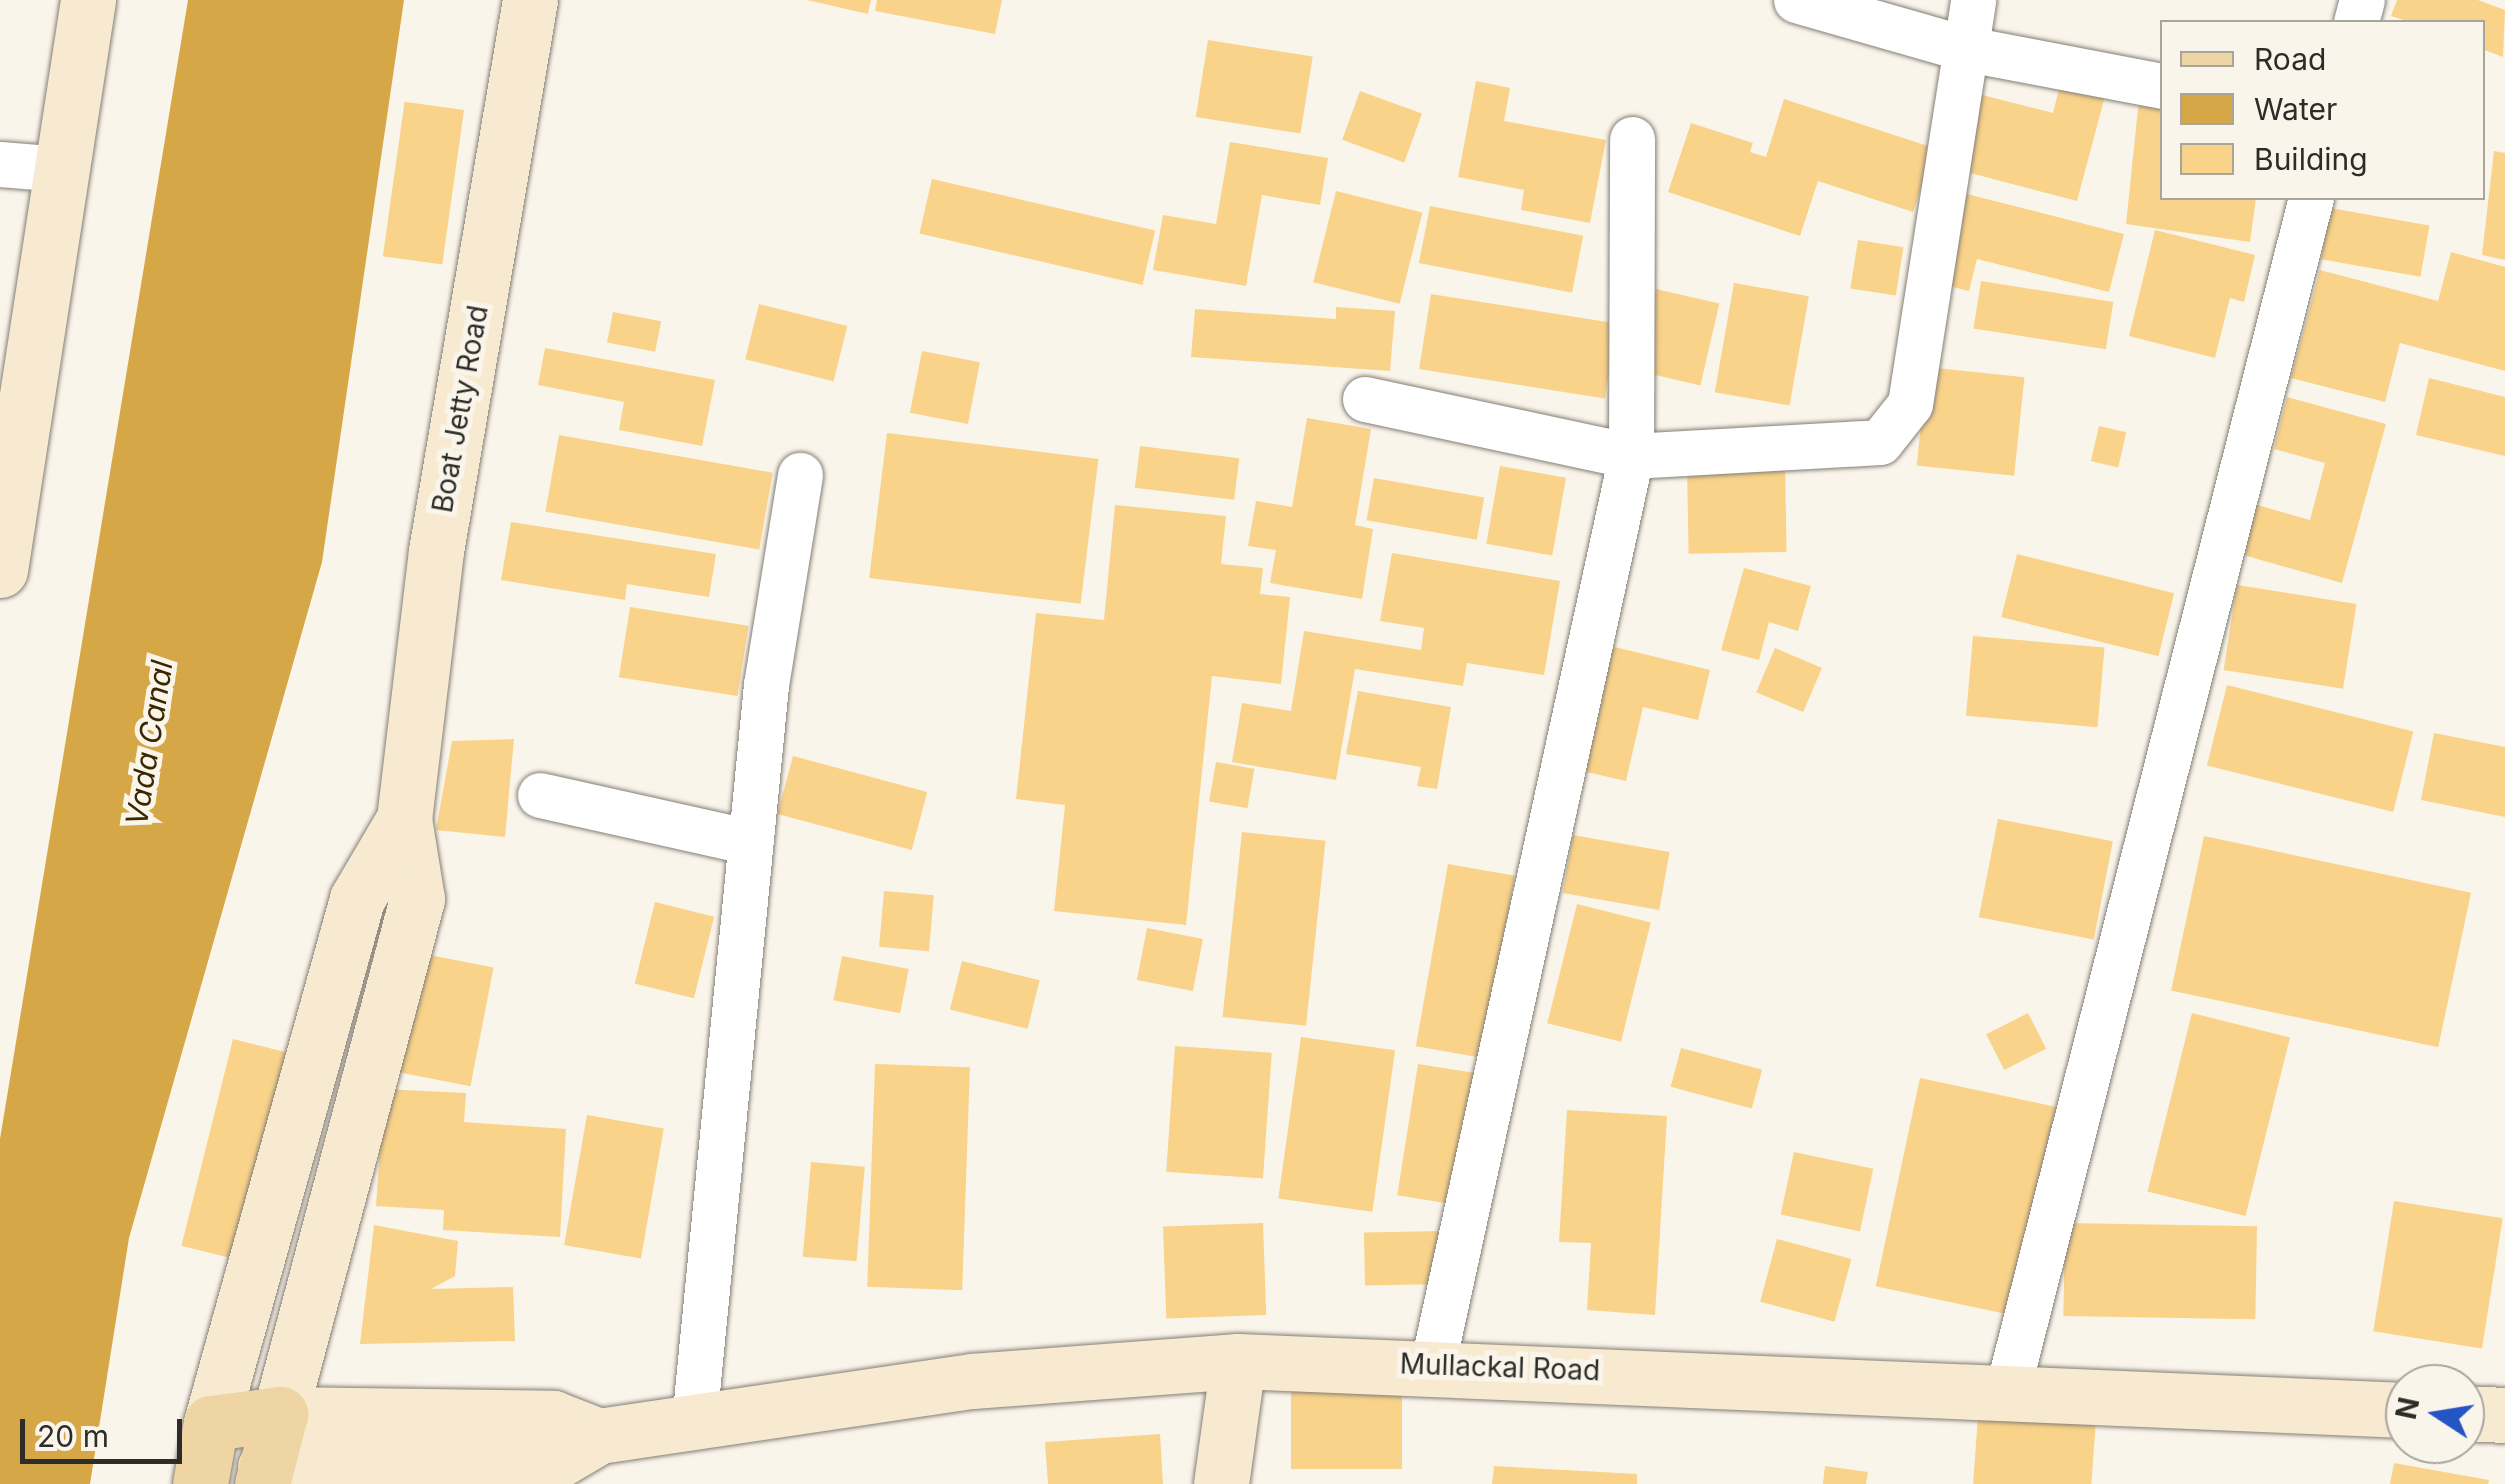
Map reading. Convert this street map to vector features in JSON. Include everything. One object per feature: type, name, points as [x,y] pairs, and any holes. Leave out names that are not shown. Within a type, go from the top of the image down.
[{"type":"main road","points":[[0,570],[88,0]]},
{"type":"main road","name":"Boat Jetty Road","points":[[404,819],[436,551],[530,0]]},
{"type":"main road","points":[[204,1460],[263,1476],[417,899],[404,819]]},
{"type":"main road","points":[[204,1460],[356,899],[404,819]]},
{"type":"main road","points":[[1221,1484],[1238,1361]]},
{"type":"main road","name":"Mullackal Road","points":[[263,1476],[550,1465],[588,1460],[694,1422],[972,1381],[1238,1361],[1433,1362],[2385,1409]]},
{"type":"main road","points":[[204,1460],[280,1414]]},
{"type":"main road","name":"Mullackal Road","points":[[280,1414],[553,1418],[588,1460]]},
{"type":"street","points":[[1796,0],[1963,48],[2160,86]]},
{"type":"street","points":[[1365,399],[1631,456],[1880,442],[1899,429],[1972,0]]},
{"type":"street","points":[[1433,1362],[1631,456],[1632,139]]},
{"type":"street","points":[[0,164],[62,169]]},
{"type":"street","points":[[2007,1392],[2311,200]]},
{"type":"street","points":[[694,1422],[750,842],[800,476]]},
{"type":"street","points":[[540,795],[750,842]]},
{"type":"water","name":"Vada Canal","points":[[188,0],[404,0],[322,562],[129,1238],[90,1484],[0,1484],[0,1139]]},
{"type":"building","points":[[807,0],[871,0],[868,14]]},
{"type":"building","points":[[877,0],[1002,0],[995,34],[875,11]]},
{"type":"building","points":[[2397,0],[2478,0],[2505,10],[2503,57],[2485,50],[2485,20],[2404,20],[2391,16]]},
{"type":"building","points":[[1208,40],[1313,57],[1300,134],[1196,117]]},
{"type":"building","points":[[2064,69],[2109,81],[2077,201],[1955,169],[1975,93],[2053,113]]},
{"type":"building","points":[[1476,81],[1510,88],[1504,121],[1606,140],[1590,223],[1521,210],[1524,190],[1458,177]]},
{"type":"building","points":[[1360,91],[1422,114],[1404,162],[1342,140]]},
{"type":"building","points":[[1784,99],[1934,148],[1913,212],[1818,181],[1800,236],[1668,192],[1691,123],[1753,143],[1750,152],[1766,157]]},
{"type":"building","points":[[2139,99],[2160,102],[2160,200],[2256,200],[2250,242],[2126,224]]},
{"type":"building","points":[[405,102],[464,110],[442,264],[383,256]]},
{"type":"building","points":[[1230,142],[1328,158],[1320,205],[1262,195],[1246,286],[1153,270],[1163,215],[1216,224]]},
{"type":"building","points":[[2494,151],[2505,153],[2505,260],[2482,255]]},
{"type":"building","points":[[932,179],[1155,231],[1143,285],[919,234]]},
{"type":"building","points":[[1336,191],[1422,213],[1400,304],[1313,282]]},
{"type":"building","points":[[1963,193],[2124,234],[2109,292],[1977,259],[1969,291],[1940,284]]},
{"type":"building","points":[[1430,206],[1583,236],[1572,293],[1419,263]]},
{"type":"building","points":[[2330,208],[2429,226],[2420,277],[2321,259]]},
{"type":"building","points":[[2155,230],[2255,255],[2244,302],[2230,298],[2215,358],[2129,336]]},
{"type":"building","points":[[1858,240],[1903,247],[1896,296],[1850,288]]},
{"type":"building","points":[[2451,252],[2505,267],[2505,371],[2400,343],[2385,402],[2291,378],[2320,270],[2438,301]]},
{"type":"building","points":[[1981,281],[2113,302],[2106,349],[1973,328]]},
{"type":"building","points":[[1734,283],[1809,296],[1790,406],[1715,392]]},
{"type":"building","points":[[1656,289],[1719,304],[1700,385],[1637,371]]},
{"type":"building","points":[[1431,294],[1617,323],[1605,398],[1419,369]]},
{"type":"building","points":[[759,304],[847,326],[834,381],[745,359]]},
{"type":"building","points":[[1336,307],[1395,311],[1390,371],[1191,357],[1195,309],[1336,319]]},
{"type":"building","points":[[613,312],[661,321],[655,352],[607,342]]},
{"type":"building","points":[[545,348],[715,380],[702,446],[619,430],[624,402],[538,385]]},
{"type":"building","points":[[922,351],[980,362],[968,424],[910,413]]},
{"type":"building","points":[[1927,367],[2024,377],[2014,476],[1917,465]]},
{"type":"building","points":[[2429,378],[2505,397],[2505,456],[2416,435]]},
{"type":"building","points":[[2287,397],[2386,424],[2342,583],[2240,554],[2254,504],[2310,520],[2325,463],[2274,449]]},
{"type":"building","points":[[1307,418],[1371,429],[1355,525],[1373,529],[1362,599],[1270,583],[1276,550],[1248,546],[1256,501],[1292,507]]},
{"type":"building","points":[[2099,426],[2126,432],[2118,467],[2091,461]]},
{"type":"building","points":[[887,433],[1098,459],[1081,604],[869,578]]},
{"type":"building","points":[[559,435],[773,473],[759,549],[545,512]]},
{"type":"building","points":[[1140,446],[1239,458],[1234,500],[1135,488]]},
{"type":"building","points":[[1785,463],[1787,552],[1689,554],[1687,465]]},
{"type":"building","points":[[1500,466],[1566,478],[1552,555],[1486,544]]},
{"type":"building","points":[[1374,478],[1484,497],[1477,540],[1367,520]]},
{"type":"building","points":[[1115,505],[1226,516],[1221,564],[1263,568],[1260,594],[1290,597],[1281,684],[1212,676],[1186,925],[1054,911],[1065,805],[1016,799],[1036,613],[1104,620]]},
{"type":"building","points":[[511,522],[716,554],[709,597],[627,584],[625,600],[501,580]]},
{"type":"building","points":[[1392,553],[1560,581],[1544,675],[1467,663],[1463,686],[1355,669],[1336,780],[1232,762],[1242,703],[1291,711],[1304,631],[1421,650],[1424,628],[1380,621]]},
{"type":"building","points":[[2017,554],[2174,593],[2158,656],[2001,617]]},
{"type":"building","points":[[1744,568],[1811,586],[1798,631],[1769,622],[1759,660],[1721,650]]},
{"type":"building","points":[[2237,585],[2357,604],[2343,689],[2224,670]]},
{"type":"building","points":[[630,607],[749,626],[737,696],[619,677]]},
{"type":"building","points":[[1973,636],[2104,648],[2098,727],[1966,716]]},
{"type":"building","points":[[1598,643],[1710,670],[1698,720],[1643,707],[1626,781],[1569,768]]},
{"type":"building","points":[[1775,648],[1822,668],[1803,712],[1756,692]]},
{"type":"building","points":[[2227,685],[2413,731],[2393,812],[2207,766]]},
{"type":"building","points":[[1358,691],[1451,707],[1437,789],[1417,786],[1421,767],[1346,754]]},
{"type":"building","points":[[2434,733],[2505,747],[2505,817],[2421,800]]},
{"type":"building","points":[[514,739],[505,837],[436,830],[452,741]]},
{"type":"building","points":[[793,756],[927,792],[912,850],[777,814]]},
{"type":"building","points":[[1216,762],[1254,769],[1247,808],[1209,801]]},
{"type":"building","points":[[1998,819],[2113,841],[2094,939],[1979,917]]},
{"type":"building","points":[[1242,832],[1326,841],[1306,1026],[1223,1017]]},
{"type":"building","points":[[1573,835],[1670,852],[1659,910],[1563,893]]},
{"type":"building","points":[[2204,836],[2471,893],[2438,1047],[2171,991]]},
{"type":"building","points":[[1448,864],[1515,876],[1483,1058],[1416,1046]]},
{"type":"building","points":[[884,891],[934,895],[929,951],[879,947]]},
{"type":"building","points":[[655,902],[714,917],[694,998],[635,984]]},
{"type":"building","points":[[1577,904],[1651,922],[1621,1042],[1547,1023]]},
{"type":"building","points":[[1147,928],[1203,939],[1193,991],[1137,980]]},
{"type":"building","points":[[414,952],[494,967],[470,1086],[391,1071]]},
{"type":"building","points":[[842,956],[909,969],[900,1013],[833,1000]]},
{"type":"building","points":[[962,961],[1040,980],[1028,1029],[950,1010]]},
{"type":"building","points":[[2028,1013],[2046,1049],[2004,1070],[1986,1034]]},
{"type":"building","points":[[2192,1013],[2290,1037],[2245,1216],[2147,1192]]},
{"type":"building","points":[[1301,1037],[1395,1050],[1372,1212],[1278,1198]]},
{"type":"building","points":[[233,1039],[294,1054],[243,1261],[181,1246]]},
{"type":"building","points":[[1175,1046],[1272,1053],[1263,1178],[1166,1172]]},
{"type":"building","points":[[1681,1048],[1762,1070],[1752,1108],[1671,1087]]},
{"type":"building","points":[[875,1064],[970,1067],[962,1290],[867,1287]]},
{"type":"building","points":[[1418,1064],[1478,1074],[1457,1205],[1397,1195]]},
{"type":"building","points":[[1920,1078],[2065,1109],[2020,1317],[1876,1286]]},
{"type":"building","points":[[384,1089],[466,1093],[464,1122],[566,1129],[560,1237],[443,1230],[444,1210],[376,1206]]},
{"type":"building","points":[[1567,1110],[1667,1116],[1655,1315],[1587,1310],[1591,1243],[1559,1242]]},
{"type":"building","points":[[587,1115],[664,1129],[641,1259],[564,1245]]},
{"type":"building","points":[[1794,1152],[1873,1169],[1860,1231],[1781,1215]]},
{"type":"building","points":[[811,1162],[865,1167],[857,1261],[803,1257]]},
{"type":"building","points":[[2394,1201],[2503,1218],[2482,1349],[2373,1331]]},
{"type":"building","points":[[1263,1223],[1266,1315],[1166,1318],[1163,1226]]},
{"type":"building","points":[[2065,1223],[2257,1226],[2255,1319],[2063,1316]]},
{"type":"building","points":[[374,1225],[458,1241],[455,1276],[431,1289],[513,1287],[515,1341],[360,1344]]},
{"type":"building","points":[[1444,1231],[1445,1284],[1365,1285],[1364,1232]]},
{"type":"building","points":[[1777,1239],[1851,1259],[1835,1322],[1760,1302]]},
{"type":"building","points":[[1291,1386],[1402,1386],[1402,1469],[1291,1469]]},
{"type":"building","points":[[1978,1415],[2096,1423],[2091,1484],[1973,1484]]},
{"type":"building","points":[[1160,1434],[1163,1484],[1048,1484],[1045,1442]]},
{"type":"building","points":[[2394,1464],[2489,1480],[2488,1484],[2390,1484]]},
{"type":"building","points":[[1494,1466],[1637,1474],[1637,1484],[1492,1484]]},
{"type":"building","points":[[1825,1466],[1868,1472],[1866,1484],[1823,1484]]}]
